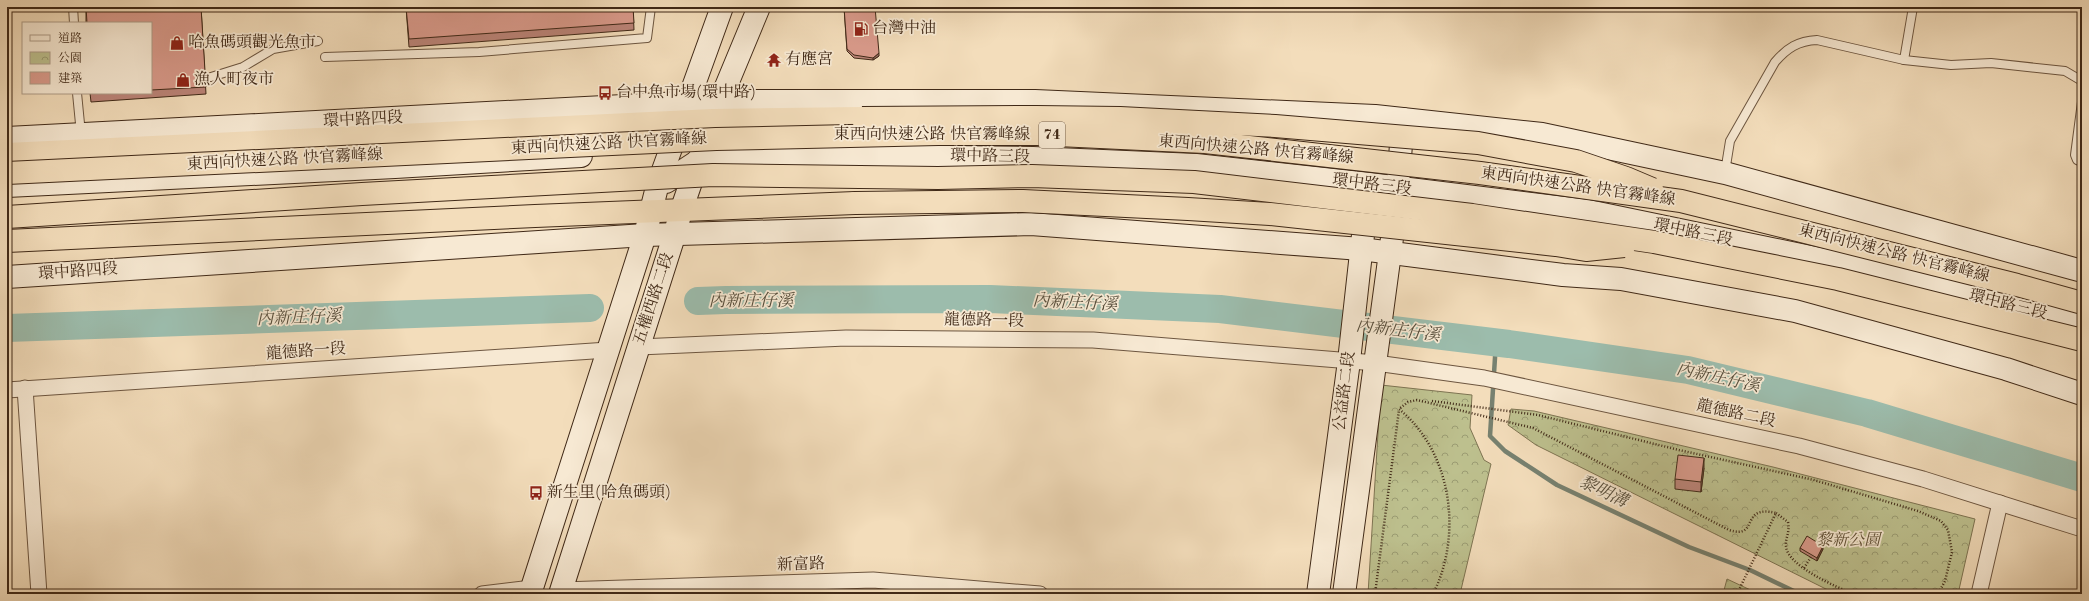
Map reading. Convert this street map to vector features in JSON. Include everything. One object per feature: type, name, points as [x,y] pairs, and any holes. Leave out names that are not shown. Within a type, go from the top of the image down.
[{"type":"highway","points":[[7,154],[530,129],[684,112],[716,110],[862,118],[1037,116],[1120,118],[1275,126],[1478,144],[1576,161],[1626,178],[1681,201]]},
{"type":"highway","name":"東西向快速公路 快官霧峰線","points":[[7,173],[716,139],[930,134],[1037,134],[1205,142],[1480,173],[1681,201],[2017,285],[2082,303]]},
{"type":"highway","points":[[7,217],[370,194],[713,175],[938,178],[1032,176],[1194,182],[1472,215],[1654,242],[1838,279],[2082,340]]},
{"type":"highway","points":[[7,241],[535,216],[855,203],[1023,202],[1255,213],[1556,245],[1586,250],[1654,242]]},
{"type":"street","name":"五權西路二段","points":[[531,591],[645,234],[657,187],[722,7]]},
{"type":"street","name":"五權西路二段","points":[[561,592],[675,233],[680,211],[716,110],[759,7]]},
{"type":"street","points":[[716,110],[1035,101],[1375,116],[1542,134],[1725,173],[2082,271]]},
{"type":"street","name":"環中路四段","points":[[7,138],[684,112]]},
{"type":"street","name":"公益路二段","points":[[1318,594],[1352,337],[1370,179],[1375,116]]},
{"type":"street","name":"公益路二段","points":[[1344,594],[1390,261],[1403,119]]},
{"type":"street","name":"環中路三段","points":[[670,151],[700,155],[1036,146],[1196,155],[1398,183],[1596,213],[1844,264],[2082,324]]},
{"type":"street","points":[[7,186],[403,167],[670,151]]},
{"type":"street","points":[[7,225],[657,187],[700,155]]},
{"type":"street","name":"環中路三段","points":[[1398,183],[1591,202],[1846,253],[2082,314]]},
{"type":"street","points":[[675,233],[1031,224],[1360,259],[1621,279],[1795,311],[2006,369],[2082,394]]},
{"type":"street","name":"環中路四段","points":[[7,277],[675,233]]},
{"type":"street","name":"龍德路一段","points":[[639,347],[846,338],[1092,340],[1376,363]]},
{"type":"street","name":"龍德路一段","points":[[7,390],[608,350]]},
{"type":"street","name":"龍德路二段","points":[[1376,363],[1513,383],[1799,446],[1923,479],[2082,529]]},
{"type":"street","points":[[25,388],[39,594]]},
{"type":"street","points":[[1979,594],[2000,503]]},
{"type":"street","name":"新富路","points":[[561,592],[873,580],[1040,594]]},
{"type":"street","points":[[482,594],[531,591]]},
{"type":"lane","points":[[73,7],[74,22]]},
{"type":"lane","points":[[325,57],[480,52],[647,38],[651,7]]},
{"type":"lane","points":[[1904,60],[1913,7]]},
{"type":"lane","points":[[1725,173],[1730,141],[1775,62],[1793,45],[1807,40],[1817,40],[1904,60],[1951,65],[1991,63],[2065,71],[2082,81]]},
{"type":"lane","points":[[211,76],[243,67],[273,49],[318,41]]},
{"type":"lane","points":[[77,94],[80,134]]},
{"type":"lane","points":[[2082,102],[2075,155],[2076,160],[2082,162]]},
{"type":"path","points":[[1417,400],[1533,428],[1729,530],[1738,533],[1746,530],[1757,512],[1762,510],[1776,513],[1788,522],[1790,532],[1786,546],[1790,557],[1804,568],[1831,584],[1853,594]]},
{"type":"path","points":[[1375,594],[1399,409],[1408,402],[1417,400],[1538,415],[1678,450],[1800,477],[1918,510],[1941,521],[1948,530],[1952,552],[1945,580],[1938,594]]},
{"type":"path","points":[[1399,409],[1413,420],[1428,444],[1440,468],[1447,490],[1450,513],[1449,539],[1444,565],[1433,594]]},
{"type":"path","points":[[1737,594],[1776,513]]},
{"type":"path","points":[[1804,568],[1811,558]]},
{"type":"green space","points":[[1381,385],[1472,395],[1470,428],[1484,460],[1491,464],[1460,594],[1368,594]]},
{"type":"green space","name":"黎新公園","points":[[1511,409],[1534,411],[1773,467],[1975,519],[1958,594],[1836,594],[1536,445],[1508,425]]},
{"type":"green space","points":[[1727,579],[1759,594],[1723,594]]},
{"type":"building","name":"哈魚碼頭觀光魚市","points":[[86,7],[201,7],[206,87],[152,90],[152,22],[87,22]]},
{"type":"building","points":[[406,7],[633,7],[634,23],[409,39]]},
{"type":"building","name":"台灣中油","points":[[844,7],[875,7],[879,53],[873,58],[854,55],[847,49]]},
{"type":"building","points":[[1678,455],[1704,458],[1701,482],[1675,479]]},
{"type":"building","points":[[1807,536],[1823,546],[1817,558],[1800,548]]},
{"type":"waterway","name":"內新庄仔溪","points":[[698,301],[990,299],[1220,309],[1509,344],[1688,370],[1867,413],[2082,478]]},
{"type":"waterway","name":"內新庄仔溪","points":[[7,328],[590,308]]},
{"type":"waterway","name":"黎明溝","points":[[1496,342],[1490,436],[1505,451],[1557,485],[1689,547],[1750,570],[1800,594]]},
{"type":"place","name":"台灣中油","points":[[861,29]]},
{"type":"place","name":"哈魚碼頭觀光魚市","points":[[177,43]]},
{"type":"place","name":"有應宮","points":[[774,60]]},
{"type":"place","name":"漁人町夜市","points":[[183,80]]},
{"type":"place","name":"台中魚市場(環中路)","points":[[605,93]]},
{"type":"place","name":"新生里(哈魚碼頭)","points":[[536,493]]}]
